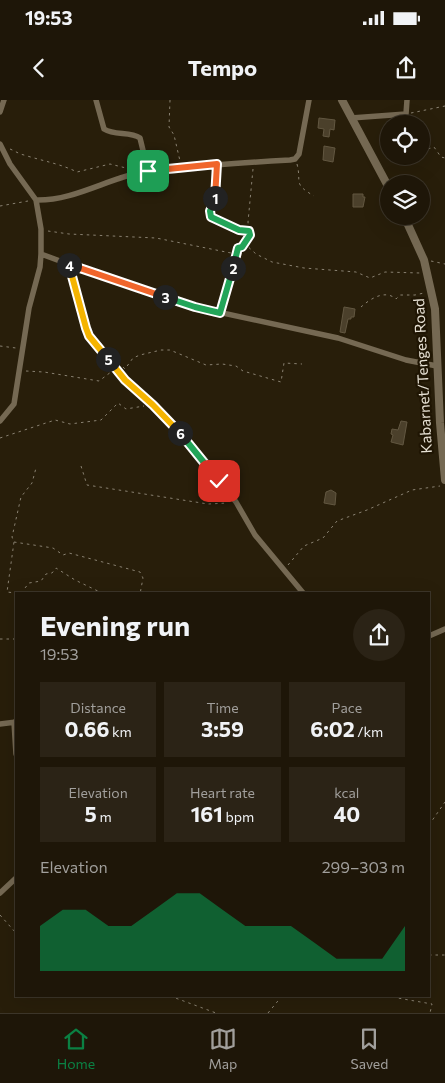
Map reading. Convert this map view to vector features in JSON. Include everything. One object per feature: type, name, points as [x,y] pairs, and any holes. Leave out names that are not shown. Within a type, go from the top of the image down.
[{"type":"street","points":[[0,112],[4,100]]},
{"type":"street","points":[[96,100],[104,129],[108,132],[130,134],[140,138],[148,171]]},
{"type":"street","points":[[36,200],[45,200],[82,192],[148,171],[295,159],[299,154],[309,100]]},
{"type":"street","points":[[342,100],[382,175]]},
{"type":"street","points":[[351,118],[406,114],[406,100]]},
{"type":"street","points":[[0,144],[22,183],[36,200],[41,230],[40,267],[28,308],[14,404],[0,421]]},
{"type":"street","name":"Kabarnet/Tenges Road","points":[[408,225],[429,274],[435,310],[442,458],[445,480]]},
{"type":"street","points":[[41,254],[195,307],[329,336],[406,360],[437,366]]},
{"type":"street","points":[[68,264],[89,336],[125,380],[175,427],[236,502],[255,535],[302,592]]},
{"type":"street","points":[[430,636],[445,629]]},
{"type":"street","points":[[0,724],[15,722]]},
{"type":"street","points":[[0,893],[15,879]]},
{"type":"path","points":[[170,100],[169,127],[174,135],[181,164],[185,168]]},
{"type":"path","points":[[406,114],[445,106]]},
{"type":"path","points":[[430,149],[434,146],[442,157],[445,158]]},
{"type":"path","points":[[3,151],[9,148],[22,155],[62,165],[78,172],[110,164],[130,169]]},
{"type":"path","points":[[300,160],[296,164],[298,183],[314,196]]},
{"type":"path","points":[[220,313],[232,277],[238,248],[242,247],[250,235],[248,222],[253,162]]},
{"type":"path","points":[[217,164],[215,198],[210,211],[211,217],[239,230],[249,231]]},
{"type":"path","points":[[0,206],[36,200]]},
{"type":"path","points":[[41,230],[69,234],[156,238],[236,254]]},
{"type":"path","points":[[244,243],[256,254],[272,262],[304,268],[356,272],[370,278],[385,272],[429,274]]},
{"type":"path","points":[[424,260],[445,264]]},
{"type":"path","points":[[361,307],[377,296],[387,294],[392,295],[396,299],[400,295],[432,292]]},
{"type":"path","points":[[0,346],[22,348]]},
{"type":"path","points":[[19,370],[99,380],[116,368],[121,366],[125,369],[133,358],[140,355],[170,350],[206,365],[222,364],[236,366],[243,371],[281,382],[284,363],[302,364]]},
{"type":"path","points":[[0,438],[54,420],[70,424],[101,420],[118,403],[126,409],[153,405]]},
{"type":"path","points":[[81,466],[87,485],[208,504],[236,502]]},
{"type":"path","points":[[15,593],[7,592],[14,542],[12,537],[21,497],[32,483],[36,468]]},
{"type":"path","points":[[284,569],[304,546],[323,538],[337,521],[412,490],[445,485]]},
{"type":"path","points":[[14,542],[53,548],[63,555],[69,553],[140,572],[142,578],[140,592]]},
{"type":"path","points":[[22,592],[29,583],[41,581],[46,574],[52,573],[56,568],[100,592]]},
{"type":"path","points":[[0,639],[15,639]]},
{"type":"path","points":[[430,824],[445,802]]},
{"type":"path","points":[[0,915],[15,932]]},
{"type":"path","points":[[430,955],[445,955]]},
{"type":"path","points":[[173,997],[216,1013]]},
{"type":"path","points":[[268,1013],[281,997]]},
{"type":"path","points":[[392,997],[432,1004],[430,1013]]},
{"type":"building","points":[[319,118],[335,120],[334,130],[330,129],[329,137],[323,136],[324,129],[318,128]]},
{"type":"building","points":[[324,146],[335,148],[333,162],[323,160]]},
{"type":"building","points":[[353,194],[363,194],[363,197],[365,197],[363,207],[353,207]]},
{"type":"building","points":[[344,307],[355,309],[354,317],[348,319],[345,333],[340,332]]},
{"type":"building","points":[[401,421],[407,422],[403,445],[391,442],[392,429],[398,430]]},
{"type":"building","points":[[331,490],[336,493],[335,505],[324,503],[326,492]]},
{"type":"route","points":[[148,171],[217,164],[215,198],[211,205],[211,217],[239,230],[249,231],[250,235],[242,247],[238,248],[232,277],[220,313],[195,307],[68,264],[89,336],[125,380],[175,427],[219,481]]}]
